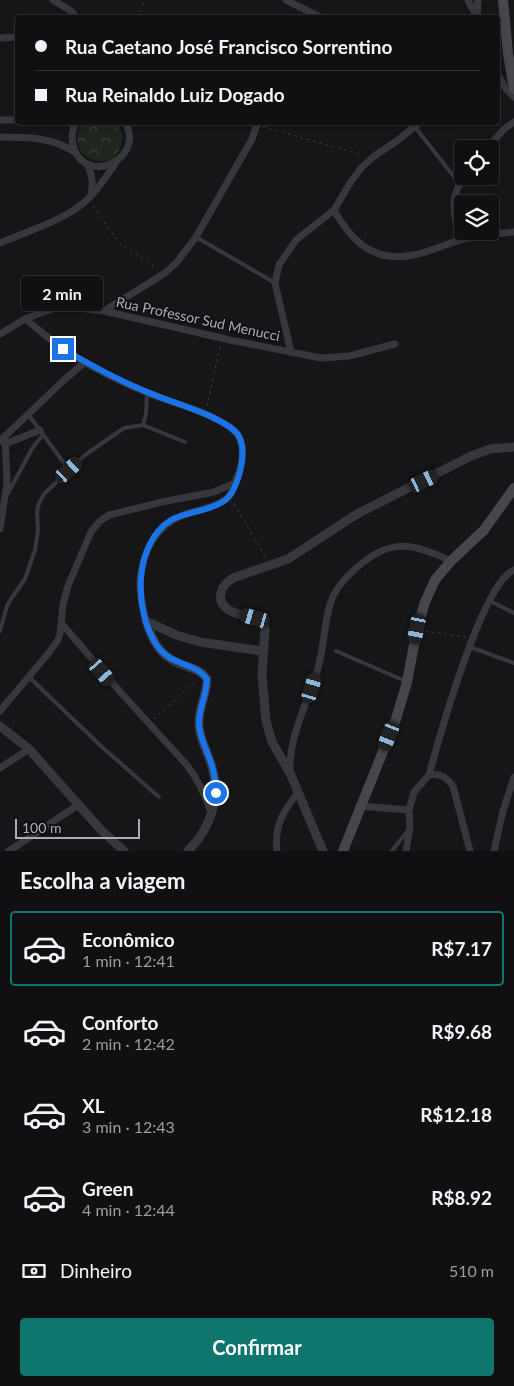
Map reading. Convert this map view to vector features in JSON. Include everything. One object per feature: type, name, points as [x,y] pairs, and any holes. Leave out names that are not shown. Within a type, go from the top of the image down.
[{"type":"main road","points":[[503,0],[508,54],[514,89]]},
{"type":"main road","points":[[343,851],[396,719],[407,682],[417,629],[425,602],[435,580],[451,561],[484,530],[514,488]]},
{"type":"street","points":[[53,0],[71,10],[75,15]]},
{"type":"street","points":[[286,0],[316,15]]},
{"type":"street","points":[[468,0],[476,15]]},
{"type":"street","points":[[477,15],[478,0]]},
{"type":"street","points":[[0,38],[15,37]]},
{"type":"street","points":[[500,78],[506,89],[514,97]]},
{"type":"street","points":[[0,120],[15,120]]},
{"type":"street","points":[[495,140],[504,129],[514,122]]},
{"type":"street","points":[[75,125],[72,134],[72,144],[76,152],[87,164],[93,178],[93,187],[89,198]]},
{"type":"street","points":[[0,243],[54,221],[89,198],[127,150],[129,134],[126,125]]},
{"type":"street","points":[[104,311],[165,273],[177,262],[196,237],[252,139],[258,125]]},
{"type":"street","points":[[291,352],[275,283],[279,265],[291,245],[307,230],[334,210],[362,167],[418,125]]},
{"type":"street","points":[[0,137],[46,140],[58,143],[76,152]]},
{"type":"street","points":[[87,164],[102,166],[117,162]]},
{"type":"street","points":[[334,210],[349,234],[363,247],[374,253],[388,256],[413,255],[460,240]]},
{"type":"street","points":[[499,234],[514,232]]},
{"type":"street","name":"Rua Professor Sud Menucci","points":[[0,334],[25,319],[56,308],[78,308],[104,311],[321,358],[340,356],[395,344]]},
{"type":"street","points":[[25,319],[63,349],[85,362],[147,392],[220,421],[238,433],[242,442],[241,467],[229,497],[216,505],[184,514],[170,521],[158,532],[150,545],[140,580],[141,599],[146,621],[162,653],[171,660],[197,669],[207,679],[199,725],[214,778],[216,793],[212,815],[205,831],[188,851]]},
{"type":"street","points":[[0,529],[6,483],[3,441],[28,414],[85,362]]},
{"type":"street","points":[[3,441],[42,432]]},
{"type":"street","points":[[324,851],[290,773],[272,742],[266,721],[263,698],[262,651],[265,630],[262,622],[230,611],[223,606],[220,599],[221,590],[226,583],[234,578],[288,559],[357,514],[472,456],[490,449],[514,447]]},
{"type":"street","points":[[0,711],[54,647],[60,634],[63,604],[68,586],[91,532],[100,521],[109,515],[214,492],[235,483]]},
{"type":"street","points":[[290,773],[291,746],[318,667],[331,602],[338,587],[366,559],[379,550],[394,546],[410,546],[451,561]]},
{"type":"street","points":[[406,851],[410,827],[409,810],[414,792],[429,775],[448,710],[473,638],[488,600],[504,576],[514,570]]},
{"type":"street","points":[[146,621],[176,635],[200,642],[262,651]]},
{"type":"street","points":[[62,624],[196,776],[205,793],[212,815]]},
{"type":"street","points":[[0,726],[30,749],[101,830],[124,851]]},
{"type":"street","points":[[0,768],[30,749]]},
{"type":"street","points":[[429,775],[442,776],[448,779],[454,786],[470,851]]},
{"type":"street","points":[[494,851],[503,811],[514,777]]},
{"type":"street","points":[[277,851],[277,827],[289,804],[298,792]]},
{"type":"street","points":[[9,851],[78,805]]},
{"type":"street","points":[[360,806],[409,810]]},
{"type":"lane","points":[[418,125],[454,176]]},
{"type":"lane","points":[[196,237],[275,283]]},
{"type":"lane","points":[[143,425],[146,414],[147,392]]},
{"type":"lane","points":[[28,414],[69,470]]},
{"type":"lane","points":[[0,631],[7,606],[25,580],[35,550],[38,530],[37,512],[44,494],[85,455],[124,428],[143,425],[185,442]]},
{"type":"lane","points":[[5,500],[42,432]]},
{"type":"lane","points":[[488,600],[514,613]]},
{"type":"lane","points":[[470,647],[514,663]]},
{"type":"lane","points":[[336,651],[407,682]]},
{"type":"lane","points":[[29,677],[114,759],[160,797]]},
{"type":"lane","points":[[392,851],[410,827]]},
{"type":"path","points":[[139,15],[145,0]]},
{"type":"path","points":[[261,125],[373,157]]},
{"type":"path","points":[[89,198],[119,243],[165,273]]},
{"type":"path","points":[[205,415],[222,338]]},
{"type":"path","points":[[229,497],[271,566]]},
{"type":"path","points":[[424,630],[473,638]]},
{"type":"path","points":[[149,724],[203,674]]},
{"type":"green space","points":[[82,125],[117,125],[123,138],[120,148],[114,156],[105,161],[97,161],[88,158],[82,152],[78,144],[78,134]]},
{"type":"route","points":[[63,349],[114,377],[220,421],[238,433],[242,442],[241,467],[229,497],[216,505],[184,514],[170,521],[158,532],[150,545],[140,580],[141,599],[146,621],[150,634],[162,653],[171,660],[197,669],[207,679],[199,725],[212,766],[216,793]]}]
